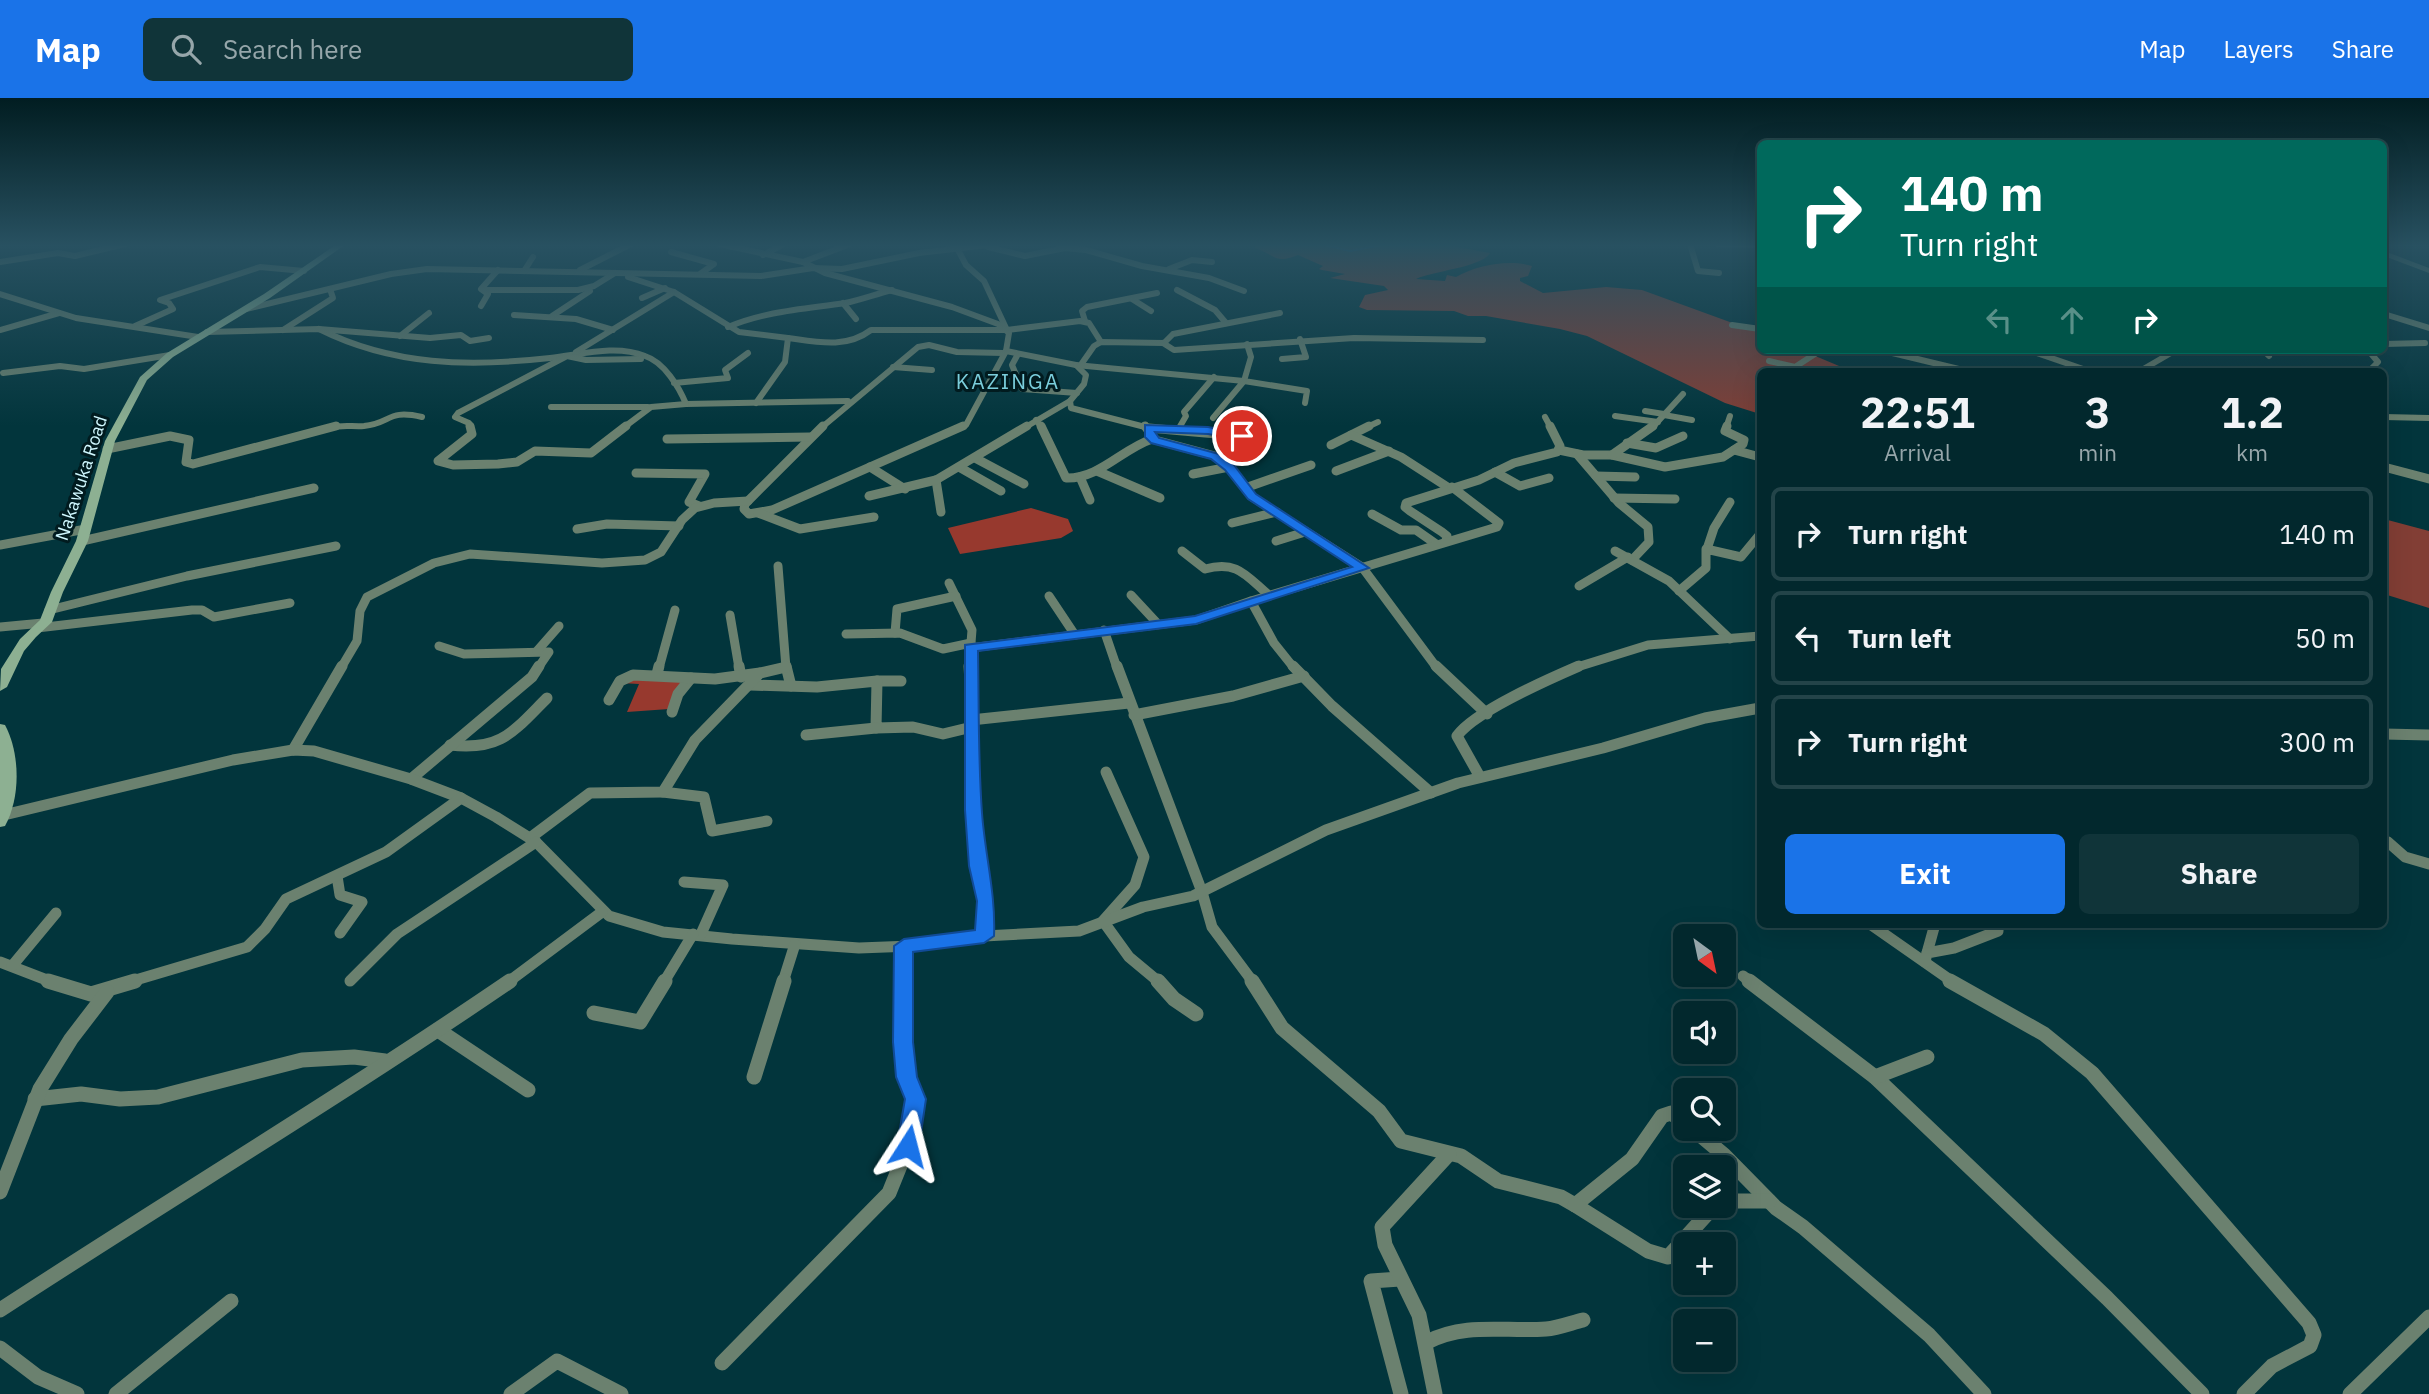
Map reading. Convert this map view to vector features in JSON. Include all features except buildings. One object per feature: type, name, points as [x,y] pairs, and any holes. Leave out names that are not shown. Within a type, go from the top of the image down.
[{"type":"main road","name":"Nakawuka Road","points":[[0,687],[17,654],[41,625],[82,541],[107,449],[138,386],[150,370],[170,355],[253,304]]},
{"type":"main road","points":[[0,728],[8,765],[1,818]]},
{"type":"street","points":[[32,304],[84,320],[203,335],[319,330],[440,338],[461,335],[470,341],[489,338]]},
{"type":"street","points":[[135,326],[170,311],[171,304]]},
{"type":"street","points":[[246,309],[265,304]]},
{"type":"street","points":[[282,330],[324,304]]},
{"type":"street","points":[[552,316],[568,304]]},
{"type":"street","points":[[577,354],[574,354],[654,304]]},
{"type":"street","points":[[694,304],[744,334],[832,344],[854,340],[871,330],[1007,330],[1085,321]]},
{"type":"street","points":[[729,327],[747,319],[816,304]]},
{"type":"street","points":[[844,304],[856,319]]},
{"type":"street","points":[[942,304],[971,313],[1007,330]]},
{"type":"street","points":[[758,513],[966,425],[974,416],[976,403],[1005,352],[1007,330],[995,304]]},
{"type":"street","points":[[1101,342],[1085,321],[1084,309],[1106,304]]},
{"type":"street","points":[[1141,304],[1151,311]]},
{"type":"street","points":[[1205,304],[1215,310],[1226,323]]},
{"type":"street","points":[[0,330],[59,313]]},
{"type":"street","points":[[400,336],[429,313]]},
{"type":"street","points":[[1163,343],[1173,334],[1280,313]]},
{"type":"street","points":[[514,315],[576,319],[613,330]]},
{"type":"street","points":[[2387,315],[2429,328]]},
{"type":"street","points":[[1732,324],[1757,328]]},
{"type":"street","points":[[319,330],[362,350],[425,364],[503,362],[621,351],[647,356],[674,383],[687,404]]},
{"type":"street","points":[[1078,366],[1094,346],[1101,342],[1163,343],[1174,350],[1300,339],[1427,337],[1483,340]]},
{"type":"street","points":[[756,403],[785,362],[788,338]]},
{"type":"street","points":[[1282,359],[1306,357],[1300,339]]},
{"type":"street","points":[[1213,418],[1244,381],[1251,354],[1247,344]]},
{"type":"street","points":[[2387,344],[2428,345]]},
{"type":"street","points":[[874,517],[800,529],[758,513],[746,512],[748,501],[848,401],[924,345],[957,352],[1005,352],[1078,366],[1244,381],[1307,391],[1309,394],[1305,403]]},
{"type":"street","points":[[674,383],[728,378],[725,370],[748,354]]},
{"type":"street","points":[[1018,354],[1012,365],[1022,389],[1077,393]]},
{"type":"street","points":[[1769,361],[1795,368],[1815,354]]},
{"type":"street","points":[[1896,354],[1952,368]]},
{"type":"street","points":[[2040,354],[2080,368]]},
{"type":"street","points":[[2144,368],[2166,354]]},
{"type":"street","points":[[2371,354],[2378,362],[2372,368]]},
{"type":"street","points":[[3,373],[60,366],[84,369],[170,355]]},
{"type":"street","points":[[651,407],[591,453],[535,452],[517,462],[498,464],[449,464],[438,461],[472,434],[469,423],[456,417],[458,413],[568,356],[578,360],[637,359],[655,363]]},
{"type":"street","points":[[869,496],[936,480],[1070,401],[1086,375],[1078,366]]},
{"type":"street","points":[[893,367],[932,370]]},
{"type":"street","points":[[1179,428],[1186,416],[1184,412],[1214,377]]},
{"type":"street","points":[[1612,454],[1641,437],[1683,394]]},
{"type":"street","points":[[551,407],[848,401]]},
{"type":"street","points":[[1070,401],[1070,407],[1075,410],[1149,428],[1179,428],[1238,436],[1253,429],[1266,432]]},
{"type":"street","points":[[1644,411],[1662,417]]},
{"type":"street","points":[[107,449],[177,436],[189,440],[186,462],[193,464],[294,440],[344,424],[364,426],[401,412],[422,417]]},
{"type":"street","points":[[1615,416],[1692,421]]},
{"type":"street","points":[[1441,542],[1447,536],[1442,530],[1409,512],[1405,504],[1559,450],[1577,454],[1612,454],[1665,467],[1723,457],[1744,440],[1725,431],[1730,416]]},
{"type":"street","points":[[1545,417],[1560,446],[1559,450]]},
{"type":"street","points":[[2387,417],[2429,418]]},
{"type":"street","points":[[1036,420],[1046,433],[1066,478],[1080,477],[1097,471],[1125,450],[1152,439],[1203,451],[1229,467],[1252,497],[1362,568],[1444,677],[1487,714]]},
{"type":"street","points":[[1331,445],[1378,422]]},
{"type":"street","points":[[1149,428],[1152,439]]},
{"type":"street","points":[[846,634],[895,633],[943,649],[1203,618],[1441,542],[1497,527],[1499,523],[1450,488],[1389,451],[1351,435]]},
{"type":"street","points":[[1627,443],[1653,451],[1673,444],[1684,436]]},
{"type":"street","points":[[667,439],[810,437]]},
{"type":"street","points":[[1734,450],[1757,456]]},
{"type":"street","points":[[1336,471],[1389,451]]},
{"type":"street","points":[[1577,454],[1614,498],[1648,527],[1648,542],[1630,558],[1579,586]]},
{"type":"street","points":[[975,458],[1024,484]]},
{"type":"street","points":[[1245,488],[1311,465]]},
{"type":"street","points":[[870,467],[905,489]]},
{"type":"street","points":[[959,467],[1001,491]]},
{"type":"street","points":[[1193,474],[1229,467]]},
{"type":"street","points":[[2387,468],[2429,479]]},
{"type":"street","points":[[1097,471],[1160,498]]},
{"type":"street","points":[[1495,472],[1520,486],[1549,478]]},
{"type":"street","points":[[636,473],[705,474],[689,502],[699,506],[748,501]]},
{"type":"street","points":[[1596,476],[1635,477]]},
{"type":"street","points":[[1080,477],[1090,500]]},
{"type":"street","points":[[936,480],[941,512]]},
{"type":"street","points":[[82,541],[314,488]]},
{"type":"street","points":[[1614,498],[1675,499]]},
{"type":"street","points":[[1679,591],[1706,568],[1707,549],[1714,528],[1730,502]]},
{"type":"street","points":[[293,750],[357,641],[360,634],[358,620],[364,601],[380,589],[437,562],[471,554],[611,563],[650,560],[662,551],[679,526],[699,506]]},
{"type":"street","points":[[1232,523],[1277,512]]},
{"type":"street","points":[[1371,514],[1399,530],[1416,530],[1441,542]]},
{"type":"street","points":[[578,528],[607,524],[679,526]]},
{"type":"street","points":[[0,545],[86,529]]},
{"type":"street","points":[[1276,541],[1305,532]]},
{"type":"street","points":[[1707,549],[1741,556],[1757,537]]},
{"type":"street","points":[[49,610],[187,576],[336,546]]},
{"type":"street","points":[[1182,551],[1205,569],[1224,564],[1233,566],[1270,596]]},
{"type":"street","points":[[1615,551],[1679,591],[1730,639]]},
{"type":"street","points":[[778,566],[786,667],[791,686]]},
{"type":"street","points":[[949,583],[970,625],[974,836],[986,901],[984,936]]},
{"type":"street","points":[[1131,595],[1157,623]]},
{"type":"street","points":[[895,633],[897,609],[956,596]]},
{"type":"street","points":[[1049,596],[1075,635]]},
{"type":"street","points":[[1251,601],[1278,648],[1304,676],[1354,726],[1431,793]]},
{"type":"street","points":[[0,627],[192,610],[206,611],[214,617],[290,603]]},
{"type":"street","points":[[657,674],[675,610]]},
{"type":"street","points":[[730,615],[741,677]]},
{"type":"street","points":[[537,651],[559,626]]},
{"type":"street","points":[[1104,630],[1129,703],[1202,892],[1212,927],[1272,1008],[1282,1028],[1378,1111],[1402,1140],[1461,1156],[1504,1184],[1550,1194],[1576,1205],[1648,1251],[1668,1257],[1703,1218]]},
{"type":"street","points":[[1480,777],[1457,736],[1469,724],[1487,714],[1601,657],[1650,645],[1757,636]]},
{"type":"street","points":[[411,779],[532,677],[549,652],[471,653],[445,650],[439,646]]},
{"type":"street","points":[[609,699],[624,678],[657,674],[691,678],[741,677],[786,667]]},
{"type":"street","points":[[663,792],[695,740],[760,673]]},
{"type":"street","points":[[1134,715],[1233,696],[1304,676]]},
{"type":"street","points":[[672,712],[678,694],[691,678]]},
{"type":"street","points":[[876,728],[877,681]]},
{"type":"street","points":[[750,685],[901,681]]},
{"type":"street","points":[[450,745],[490,745],[519,724],[547,698]]},
{"type":"street","points":[[806,735],[913,727],[943,734],[972,723],[1129,703]]},
{"type":"street","points":[[1,818],[174,772],[293,750],[327,754],[411,779],[461,798],[533,840],[602,912],[663,932],[859,948],[904,946],[984,936],[1046,935],[1079,931],[1143,907],[1202,892],[1294,844],[1431,793],[1480,777],[1603,748],[1705,718],[1757,709]]},
{"type":"street","points":[[2387,734],[2429,735]]},
{"type":"street","points":[[1103,921],[1130,895],[1143,866],[1144,857],[1105,772]]},
{"type":"street","points":[[350,981],[397,934],[533,840],[590,793],[663,792],[704,797],[712,831],[767,821]]},
{"type":"street","points":[[56,913],[6,964],[77,992],[107,992],[247,947],[265,929],[286,899],[386,852],[461,798]]},
{"type":"street","points":[[980,820],[982,859],[992,919],[984,936]]},
{"type":"street","points":[[2389,842],[2405,857],[2429,864]]},
{"type":"street","points":[[337,876],[340,895],[362,902],[340,933]]},
{"type":"street","points":[[594,1013],[640,1022],[697,934],[723,885],[684,882]]},
{"type":"street","points":[[1130,895],[1143,907]]},
{"type":"street","points":[[0,1310],[176,1195],[333,1099],[385,1061],[438,1030],[548,955],[602,912]]},
{"type":"street","points":[[1103,921],[1129,957],[1152,974],[1174,999],[1196,1014]]},
{"type":"street","points":[[1877,928],[1926,958],[1940,975],[2044,1034],[2092,1073],[2309,1323],[2314,1335],[2310,1346],[2272,1366],[2244,1394]]},
{"type":"street","points":[[1926,958],[1933,928]]},
{"type":"street","points":[[1926,958],[1984,938],[1998,928]]},
{"type":"street","points":[[754,1077],[795,944]]},
{"type":"street","points":[[722,1363],[889,1194],[908,1146],[916,1099],[906,1077],[903,1042],[904,946]]},
{"type":"street","points":[[1743,976],[1875,1077],[2107,1298],[2202,1394]]},
{"type":"street","points":[[0,1192],[10,1172],[35,1099],[60,1052],[107,992]]},
{"type":"street","points":[[438,1030],[528,1090]]},
{"type":"street","points":[[35,1099],[81,1094],[120,1099],[158,1097],[302,1060],[334,1057],[385,1061]]},
{"type":"street","points":[[1875,1077],[1927,1057]]},
{"type":"street","points":[[1576,1205],[1632,1159],[1662,1116],[1673,1114]]},
{"type":"street","points":[[1708,1141],[1769,1201],[1929,1335],[1984,1394]]},
{"type":"street","points":[[1435,1394],[1427,1342],[1419,1315],[1385,1245],[1382,1227],[1449,1154]]},
{"type":"street","points":[[1736,1201],[1769,1201]]},
{"type":"street","points":[[1400,1279],[1371,1281],[1378,1320],[1401,1394]]},
{"type":"street","points":[[116,1394],[231,1301]]},
{"type":"street","points":[[2350,1394],[2429,1317]]},
{"type":"street","points":[[1427,1342],[1439,1334],[1479,1327],[1549,1329],[1583,1320]]},
{"type":"street","points":[[0,1348],[38,1377],[77,1394]]},
{"type":"street","points":[[511,1394],[557,1361],[621,1394]]},
{"type":"shaded area","points":[[1360,304],[1682,304],[1757,332],[1757,354],[1811,354],[1844,368],[1757,368],[1757,413],[1725,403],[1587,336],[1486,316],[1468,316],[1454,311],[1367,310],[1359,307]]},
{"type":"shaded area","points":[[1031,508],[1068,519],[1073,531],[1061,538],[960,554],[948,528]]},
{"type":"shaded area","points":[[2387,520],[2429,531],[2429,608],[2387,595]]},
{"type":"shaded area","points":[[688,679],[669,709],[627,712],[639,684],[621,683],[626,680]]},
{"type":"district","name":"KAZINGA","points":[[1008,381]]},
{"type":"route","points":[[908,1146],[916,1099],[906,1077],[903,1042],[904,946],[984,936],[985,888],[978,866],[974,836],[974,748],[969,672],[971,648],[1196,620],[1362,568],[1252,497],[1229,467],[1215,456],[1155,440],[1150,437],[1149,428],[1179,428],[1242,436]]}]
